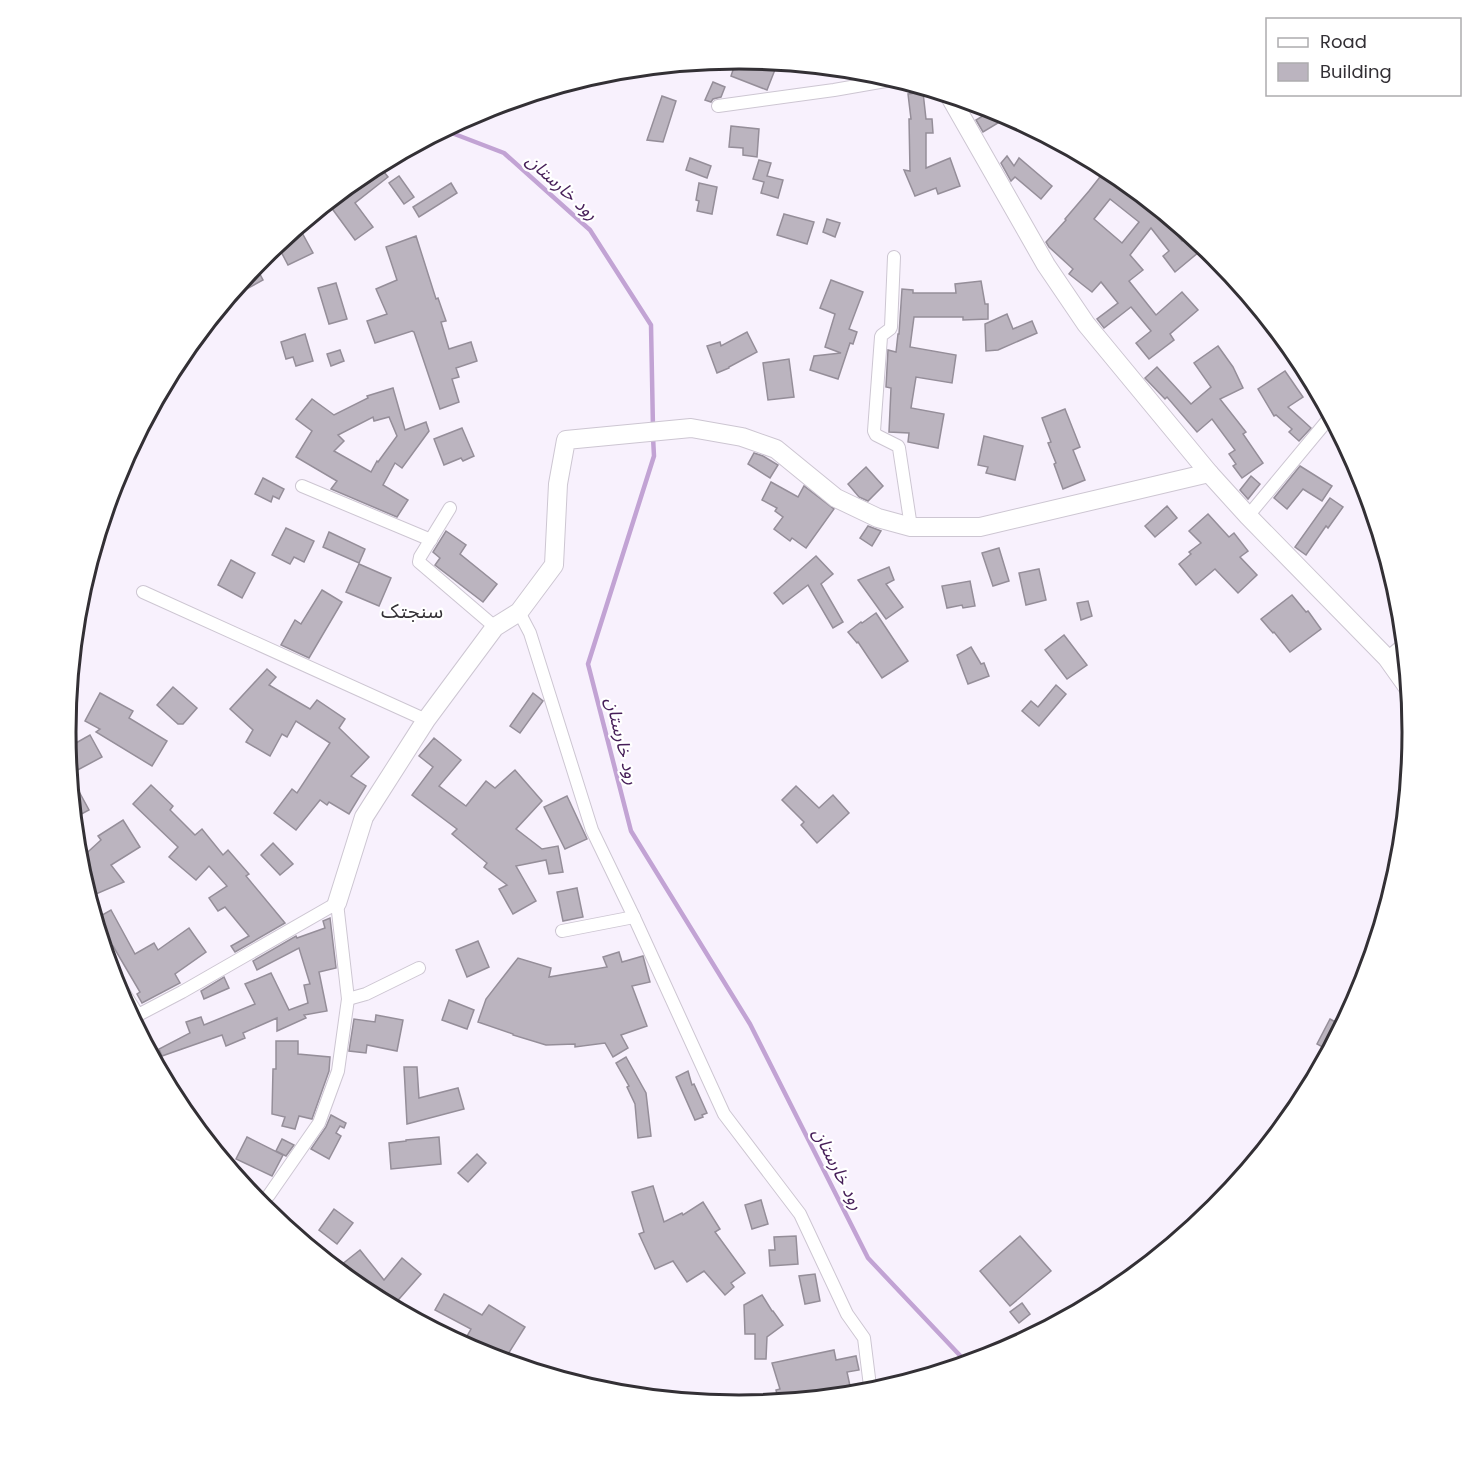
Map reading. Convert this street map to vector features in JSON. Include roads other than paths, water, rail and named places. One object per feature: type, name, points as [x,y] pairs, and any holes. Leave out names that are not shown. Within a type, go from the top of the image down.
[{"type":"street","points":[[718,106],[874,83]]},
{"type":"street","points":[[954,105],[1046,265],[1086,324],[1209,473],[1387,658],[1401,677]]},
{"type":"street","points":[[894,257],[891,327],[881,337],[874,431],[876,435],[899,448],[911,526]]},
{"type":"street","points":[[1248,516],[1326,422]]},
{"type":"street","points":[[266,1198],[319,1124],[338,1071],[348,999],[337,903],[364,817],[426,720],[495,627],[519,612],[554,566],[558,484],[566,440],[691,428],[742,437],[776,449],[837,498],[878,518],[911,526],[980,527],[1209,473]]},
{"type":"street","points":[[302,486],[431,540]]},
{"type":"street","points":[[450,508],[419,562],[495,627]]},
{"type":"street","points":[[143,591],[426,720]]},
{"type":"street","points":[[519,612],[530,633],[592,830],[634,916],[724,1114],[800,1214],[848,1314],[864,1338],[870,1383]]},
{"type":"street","points":[[1387,658],[1397,649]]},
{"type":"street","points":[[139,1014],[337,903]]},
{"type":"street","points":[[562,931],[634,916]]},
{"type":"street","points":[[348,999],[366,994],[419,968]]},
{"type":"waterway","name":"رود خارستان","points":[[454,134],[504,153],[590,230],[651,325],[653,429]]},
{"type":"waterway","name":"رود خارستان","points":[[653,437],[654,456],[588,664],[631,831],[750,1024],[868,1258],[962,1357]]},
{"type":"district","name":"سنجتک","points":[[412,611]]}]
